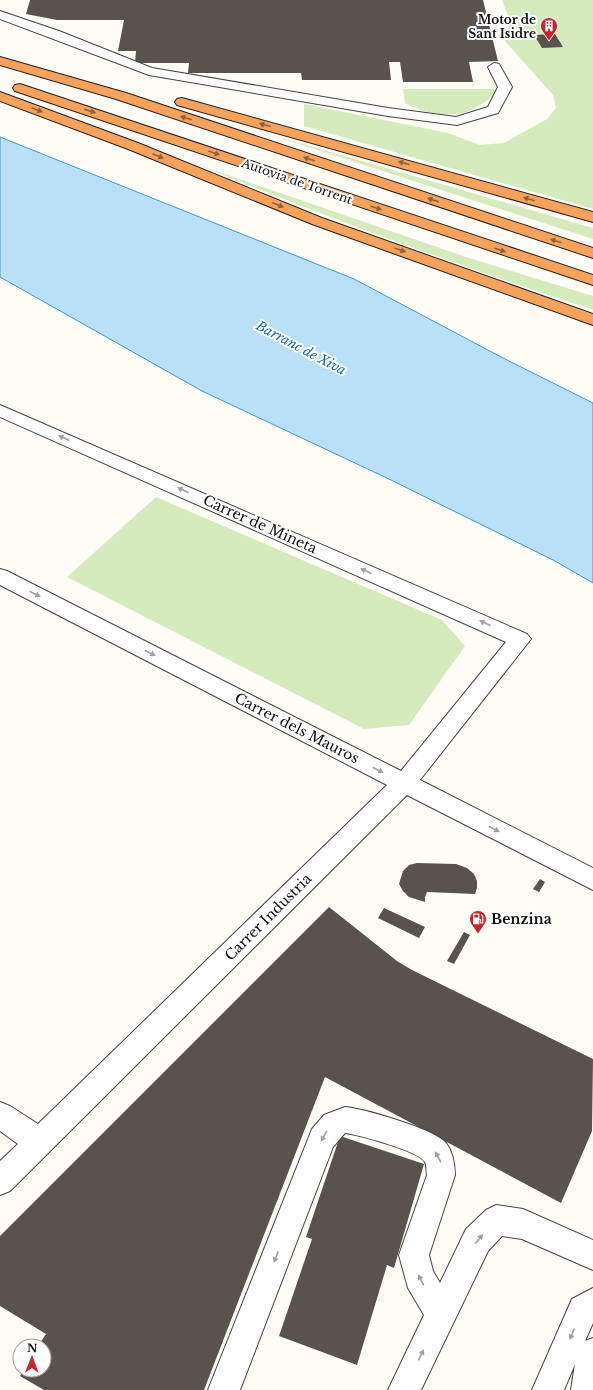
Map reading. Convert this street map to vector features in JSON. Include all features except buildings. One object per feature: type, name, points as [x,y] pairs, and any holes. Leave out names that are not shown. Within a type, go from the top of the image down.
[{"type":"highway","points":[[0,52],[387,158],[593,217]]},
{"type":"highway","name":"Autovia de Torrent","points":[[0,61],[121,96],[593,253]]},
{"type":"highway","name":"Autovia de Torrent","points":[[0,82],[593,280]]},
{"type":"highway","points":[[0,96],[133,146],[317,220],[593,320]]},
{"type":"street","points":[[0,15],[55,34],[149,71],[388,112],[457,121],[493,110],[505,87],[494,67]]},
{"type":"street","name":"Carrer de Mineta","points":[[0,410],[520,639]]},
{"type":"street","name":"Carrer dels Mauros","points":[[0,576],[593,880]]},
{"type":"street","name":"Carrer Industria","points":[[0,1181],[404,783],[520,639]]},
{"type":"street","points":[[0,1115],[40,1142]]},
{"type":"street","points":[[224,1390],[322,1139],[330,1127],[344,1120],[411,1138],[434,1150],[441,1163],[442,1174],[414,1255],[419,1277],[441,1314]]},
{"type":"street","points":[[404,1390],[477,1240],[496,1220],[523,1224],[593,1255]]},
{"type":"street","points":[[548,1390],[583,1310],[593,1302]]},
{"type":"street","points":[[587,1390],[593,1354]]},
{"type":"green space","points":[[502,0],[593,0],[593,209],[304,126],[304,104],[448,133],[480,145],[504,143],[547,119],[556,108],[553,95],[505,41],[510,21]]},
{"type":"green space","points":[[403,89],[494,89],[493,96],[469,111],[445,114],[428,112],[405,103]]},
{"type":"green space","points":[[262,132],[593,228],[593,239]]},
{"type":"green space","points":[[199,165],[466,257],[593,296],[593,310],[394,241]]},
{"type":"green space","points":[[156,497],[442,620],[465,646],[409,725],[364,729],[67,577]]},
{"type":"water","name":"Barranc de Xiva","points":[[0,137],[354,279],[503,358],[593,403],[593,583],[555,561],[391,480],[202,391],[0,277]]},
{"type":"place","name":"Motor de Sant Isidre","points":[[549,41]]},
{"type":"place","name":"Benzina","points":[[478,934]]}]
